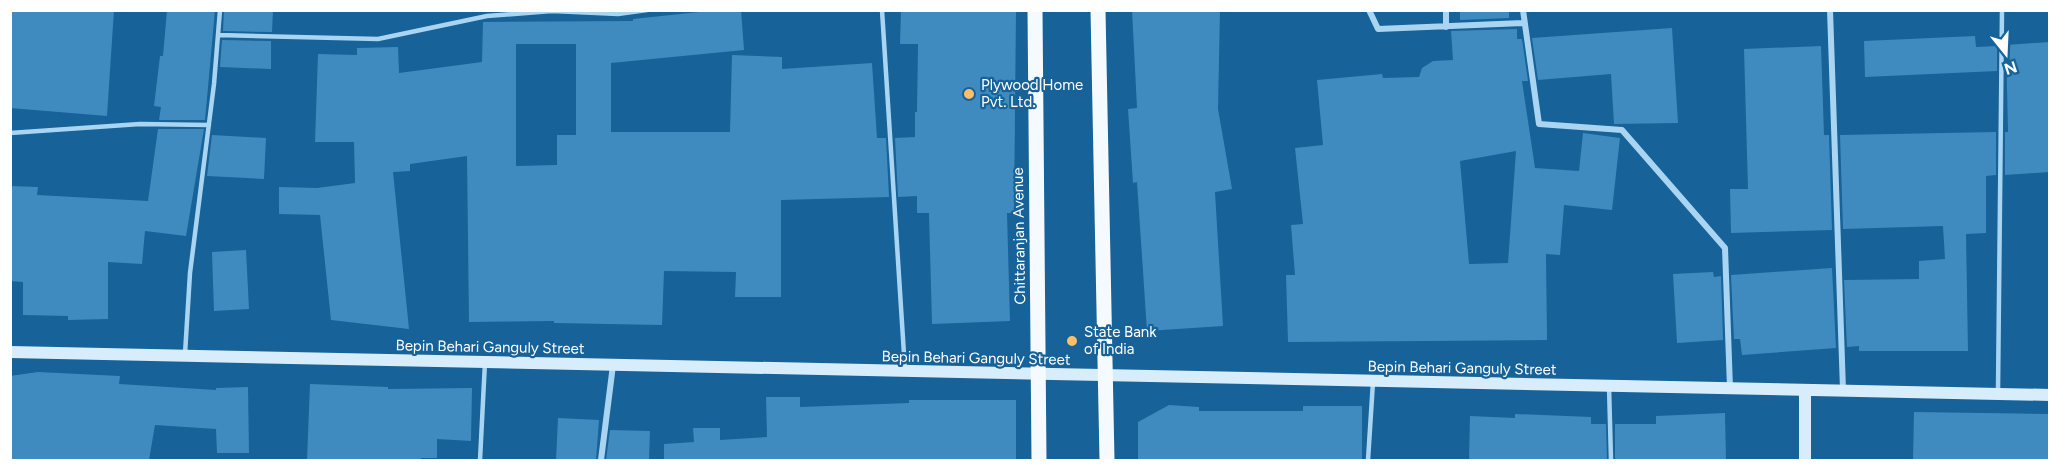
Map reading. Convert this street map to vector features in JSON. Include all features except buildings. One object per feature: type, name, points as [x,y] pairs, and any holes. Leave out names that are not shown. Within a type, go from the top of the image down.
[{"type":"main road","name":"Chittaranjan Avenue","points":[[1035,10],[1039,460]]},
{"type":"main road","points":[[1098,10],[1107,460]]},
{"type":"main road","name":"Bepin Behari Ganguly Street","points":[[10,352],[2049,395]]},
{"type":"main road","points":[[1805,390],[1806,460]]},
{"type":"street","points":[[1369,10],[1378,29],[1523,23]]},
{"type":"street","points":[[1446,10],[1446,27]]},
{"type":"street","points":[[1523,10],[1523,23],[1539,124],[1622,130],[1725,248],[1730,388]]},
{"type":"street","points":[[1830,10],[1843,390]]},
{"type":"street","points":[[601,460],[613,365]]},
{"type":"lane","points":[[185,356],[190,273],[209,125],[220,10]]},
{"type":"lane","points":[[219,35],[378,39],[487,16],[552,11],[618,14],[647,10]]},
{"type":"lane","points":[[875,10],[882,11],[905,372]]},
{"type":"lane","points":[[1998,394],[2002,10]]},
{"type":"lane","points":[[10,133],[140,124],[209,125]]},
{"type":"lane","points":[[480,460],[485,362]]},
{"type":"lane","points":[[1368,460],[1373,381]]},
{"type":"lane","points":[[1609,386],[1611,460]]},
{"type":"place","name":"Plywood Home Pvt. Ltd.","points":[[969,94]]},
{"type":"place","name":"State Bank of India","points":[[1072,341]]}]
